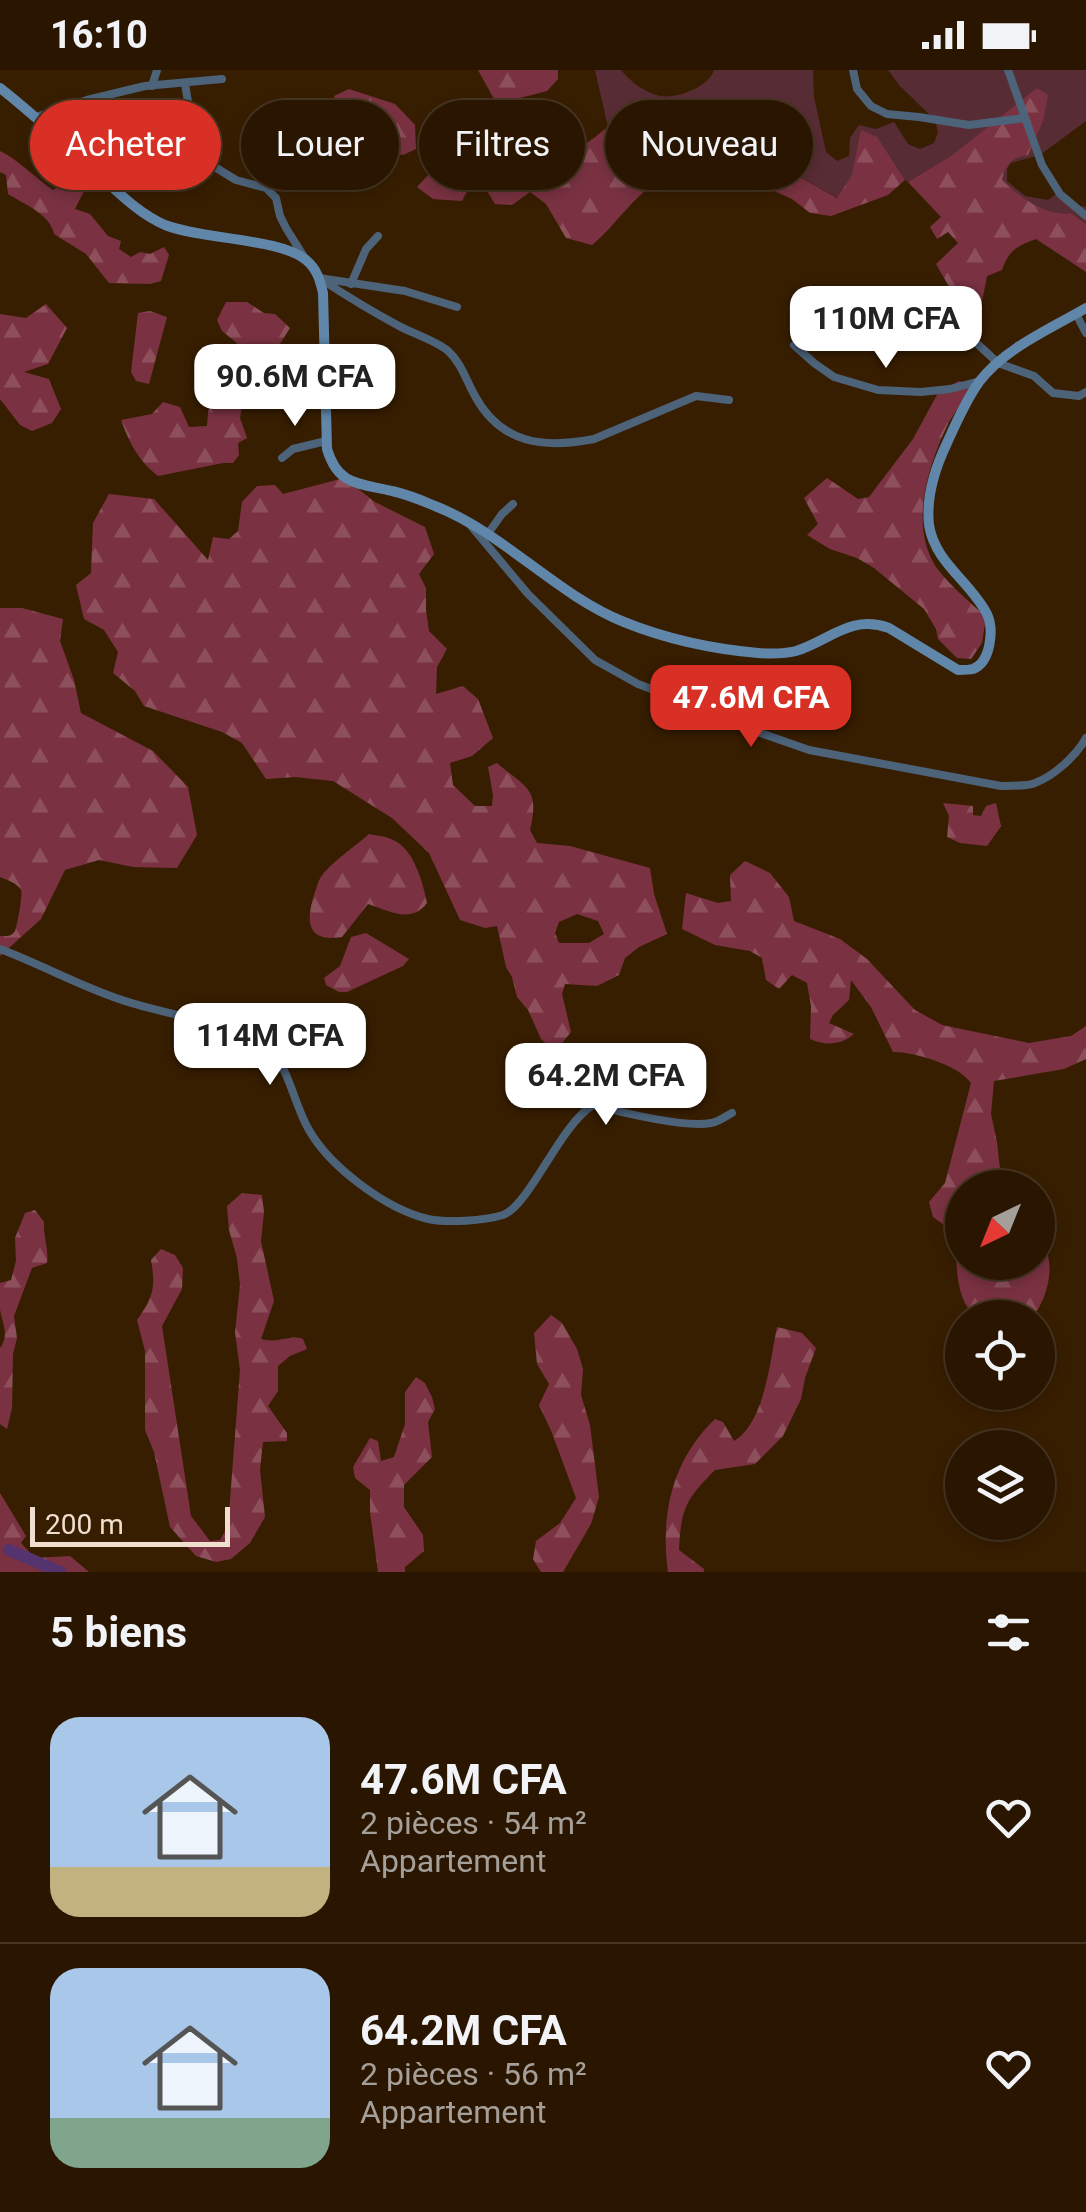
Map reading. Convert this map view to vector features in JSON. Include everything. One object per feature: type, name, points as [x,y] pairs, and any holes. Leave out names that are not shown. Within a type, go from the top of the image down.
[{"type":"main road","points":[[0,88],[30,112]]},
{"type":"main road","points":[[115,190],[166,225],[289,250],[306,260],[319,278],[323,293],[326,441],[331,462],[344,478],[394,491],[464,519],[588,604],[619,620],[648,632],[729,649],[781,654],[849,627],[878,624],[958,670],[978,666],[989,647],[990,623],[986,612],[935,546],[929,524],[933,478],[980,381],[1028,340],[1081,311]]},
{"type":"street","points":[[152,86],[157,70]]},
{"type":"street","points":[[853,70],[858,88],[871,106],[887,114],[969,125],[1025,118]]},
{"type":"street","points":[[1008,70],[1042,166],[1060,194],[1086,216]]},
{"type":"street","points":[[87,100],[152,86],[222,79]]},
{"type":"street","points":[[184,84],[189,100]]},
{"type":"street","points":[[221,171],[236,180],[266,188],[276,198],[280,216],[306,260]]},
{"type":"street","points":[[351,284],[366,249],[378,236]]},
{"type":"street","points":[[319,278],[405,291],[457,307]]},
{"type":"street","points":[[319,278],[380,316],[447,350],[464,371],[485,414],[506,432],[534,442],[594,439],[696,396],[729,400]]},
{"type":"street","points":[[1081,311],[1086,333]]},
{"type":"street","points":[[958,326],[998,363],[1034,376],[1054,393],[1080,396],[1086,392]]},
{"type":"street","points":[[794,344],[834,376],[878,390],[921,392],[980,381]]},
{"type":"street","points":[[282,458],[293,449],[326,441]]},
{"type":"street","points":[[487,535],[513,504]]},
{"type":"street","points":[[464,519],[528,594],[595,660],[638,684],[724,720],[810,750],[1001,786],[1032,784],[1055,772],[1086,738]]},
{"type":"street","points":[[0,949],[119,999],[245,1032],[269,1049],[282,1066],[309,1130],[326,1153],[351,1177],[403,1211],[429,1219],[456,1221],[507,1214],[582,1112],[593,1105],[679,1122],[710,1123],[732,1113]]},
{"type":"shaded area","points":[[595,70],[621,70],[644,90],[667,96],[699,86],[714,70],[813,70],[814,97],[826,152],[837,161],[849,156],[850,138],[859,125],[876,129],[894,122],[908,144],[920,149],[934,143],[938,132],[935,120],[888,70],[1086,70],[1086,121],[1040,155],[1011,163],[1007,181],[1025,196],[1048,200],[1059,192],[1073,205],[1086,207],[1086,224],[1071,213],[1052,212],[1033,204],[1001,180],[1004,168],[1017,157],[954,154],[908,182],[877,138],[838,198],[813,184],[813,100],[605,100],[605,114]]},
{"type":"green space","points":[[478,70],[558,70],[558,79],[547,91],[494,99]]},
{"type":"green space","points":[[1037,88],[1048,95],[1043,121],[1028,155],[1010,163],[1002,180],[1034,204],[1052,212],[1071,213],[1086,224],[1086,272],[1036,239],[1015,250],[1002,270],[987,276],[982,302],[967,309],[959,304],[936,264],[958,243],[948,232],[937,239],[930,227],[941,217],[908,182],[954,154]]},
{"type":"green space","points":[[349,89],[383,100],[334,100],[334,96]]},
{"type":"green space","points":[[399,108],[415,125],[416,149],[399,154]]},
{"type":"green space","points":[[605,129],[605,190],[646,190],[592,245],[566,238],[546,204],[530,192],[512,205],[495,204],[486,190],[585,190],[588,142]]},
{"type":"green space","points":[[861,130],[877,137],[905,180],[888,195],[831,216],[810,213],[772,190],[813,190],[813,185],[837,198],[852,175]]},
{"type":"green space","points":[[0,151],[30,172],[30,190],[84,190],[75,209],[90,214],[108,236],[121,241],[119,249],[131,257],[164,247],[169,255],[161,281],[109,283],[86,254],[54,234],[36,210],[8,194],[6,175],[0,172]]},
{"type":"green space","points":[[421,190],[468,190],[462,201],[433,199]]},
{"type":"green space","points":[[226,302],[247,302],[264,313],[275,314],[290,328],[278,347],[263,355],[256,366],[240,418],[247,438],[238,443],[239,455],[233,463],[158,476],[135,451],[121,420],[152,414],[163,402],[180,407],[189,427],[207,426],[215,382],[237,343],[222,331],[217,320]]},
{"type":"green space","points":[[46,304],[67,328],[48,364],[24,372],[49,379],[61,409],[52,423],[32,431],[20,425],[0,399],[0,314],[26,318]]},
{"type":"green space","points":[[150,311],[167,317],[149,384],[136,381],[131,372],[138,313]]},
{"type":"green space","points":[[959,381],[975,385],[941,440],[928,476],[923,514],[928,550],[936,567],[986,617],[982,643],[971,659],[957,658],[938,639],[924,609],[874,568],[807,535],[818,524],[804,498],[827,478],[858,499],[869,497],[913,439],[938,393]]},
{"type":"green space","points":[[344,478],[375,502],[425,527],[434,554],[419,574],[426,588],[429,631],[447,649],[437,667],[436,694],[463,686],[478,699],[493,738],[472,756],[450,763],[453,785],[475,806],[492,806],[488,767],[497,763],[532,797],[530,830],[537,843],[570,846],[650,868],[667,934],[639,947],[625,958],[619,975],[597,986],[565,984],[562,994],[571,1032],[555,1052],[541,1039],[528,1010],[517,997],[497,926],[485,928],[460,920],[429,853],[392,818],[333,781],[266,779],[242,743],[222,732],[144,706],[135,691],[113,673],[118,652],[104,630],[84,619],[76,585],[91,573],[93,523],[109,494],[154,499],[208,560],[213,537],[229,539],[238,531],[242,502],[257,486],[275,485],[283,494]],"holes":[[[577,914],[598,921],[604,934],[589,943],[559,943],[555,933],[559,922]]]},
{"type":"green space","points":[[0,608],[22,608],[63,619],[60,641],[81,713],[153,751],[188,787],[197,835],[177,868],[133,867],[99,860],[65,870],[41,919],[0,956],[0,936],[15,931],[21,890],[0,877]]},
{"type":"green space","points":[[943,803],[973,806],[973,815],[981,816],[986,806],[996,803],[1001,826],[987,846],[960,843],[947,837],[949,816]]},
{"type":"green space","points":[[369,834],[390,839],[407,851],[427,903],[407,914],[368,904],[342,937],[315,933],[310,920],[319,880]]},
{"type":"green space","points":[[745,861],[770,873],[789,897],[794,921],[840,939],[867,959],[915,1010],[942,1025],[1029,1043],[1071,1036],[1086,1026],[1086,1059],[1064,1069],[994,1081],[991,1114],[1000,1170],[948,1170],[971,1083],[965,1076],[935,1061],[893,1052],[871,1007],[851,980],[849,1000],[829,1023],[854,1034],[833,1043],[810,1039],[807,983],[792,975],[779,989],[766,980],[762,958],[750,951],[715,945],[682,929],[686,893],[718,903],[731,901],[730,875]]},
{"type":"green space","points":[[366,933],[409,959],[403,966],[347,992],[326,985],[324,978],[340,966],[351,937]]},
{"type":"green space","points":[[945,1183],[945,1226],[933,1217],[929,1202]]},
{"type":"green space","points":[[242,1193],[262,1195],[261,1241],[274,1301],[261,1339],[303,1339],[307,1349],[278,1366],[278,1391],[268,1406],[287,1433],[287,1441],[263,1442],[260,1470],[265,1517],[250,1543],[231,1559],[216,1562],[196,1556],[170,1527],[154,1452],[145,1430],[145,1351],[137,1320],[152,1292],[151,1260],[161,1249],[175,1255],[183,1268],[182,1289],[162,1326],[191,1516],[210,1541],[220,1540],[228,1526],[240,1370],[235,1332],[240,1285],[227,1206]]},
{"type":"green space","points":[[35,1210],[44,1222],[47,1263],[32,1268],[14,1316],[17,1338],[7,1429],[0,1424],[0,1348],[5,1334],[0,1283],[11,1280],[16,1261],[15,1238],[25,1213]]},
{"type":"green space","points":[[959,1280],[1048,1280],[1042,1300],[963,1300]]},
{"type":"green space","points":[[551,1315],[562,1323],[583,1369],[581,1395],[590,1425],[599,1497],[591,1524],[563,1572],[541,1572],[533,1559],[536,1541],[560,1523],[576,1498],[539,1405],[549,1384],[537,1364],[534,1333]]},
{"type":"green space","points":[[777,1327],[802,1333],[816,1348],[801,1399],[783,1436],[755,1464],[715,1470],[691,1497],[681,1524],[679,1550],[704,1572],[668,1572],[668,1509],[679,1470],[700,1435],[715,1419],[723,1422],[734,1441],[753,1420],[764,1390]]},
{"type":"green space","points":[[416,1377],[425,1383],[435,1409],[428,1422],[432,1457],[404,1485],[404,1507],[423,1535],[424,1551],[405,1567],[405,1572],[378,1572],[370,1490],[355,1478],[353,1467],[370,1438],[378,1441],[381,1461],[394,1457],[405,1424],[405,1392]]},
{"type":"green space","points":[[0,1493],[26,1536],[21,1543],[35,1558],[70,1556],[89,1572],[0,1572]]},
{"type":"waterway","points":[[9,1550],[60,1572]]}]
